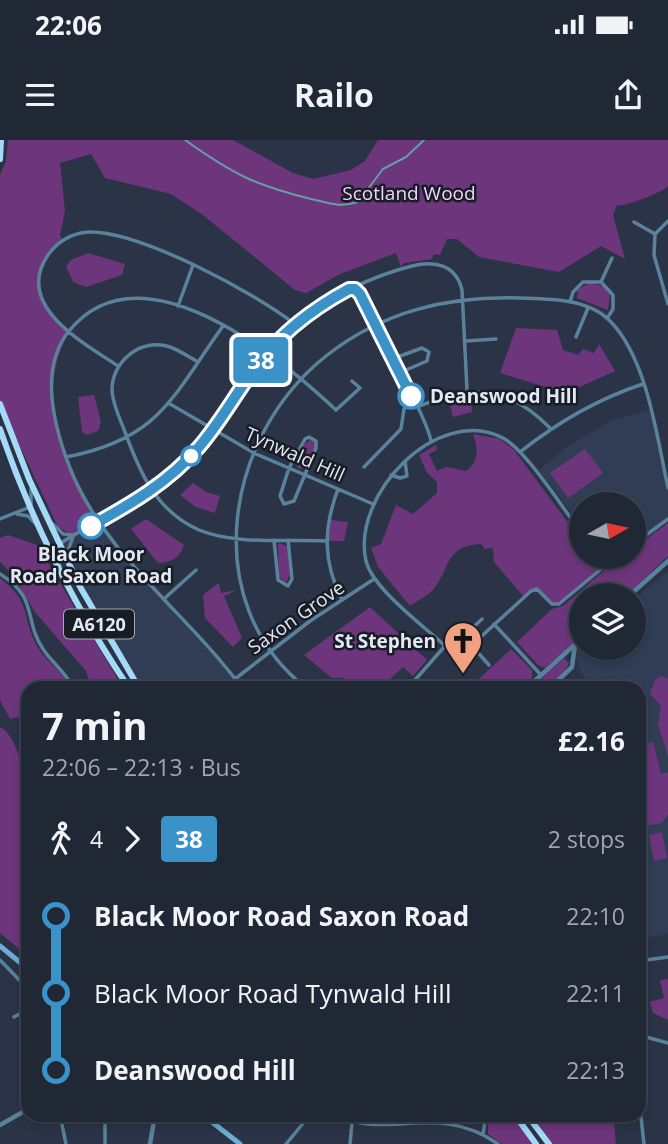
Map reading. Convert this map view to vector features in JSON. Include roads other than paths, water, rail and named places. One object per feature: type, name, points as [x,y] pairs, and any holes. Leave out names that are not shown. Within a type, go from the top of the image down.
[{"type":"highway","points":[[0,159],[1,140]]},
{"type":"highway","name":"A6120","points":[[0,404],[29,479],[60,544],[98,622],[135,681]]},
{"type":"highway","name":"A6120","points":[[0,429],[38,526],[102,649],[124,681]]},
{"type":"highway","points":[[520,1122],[536,1144]]},
{"type":"highway","points":[[532,1122],[549,1144]]},
{"type":"main road","points":[[0,946],[21,963]]},
{"type":"main road","points":[[212,1122],[240,1144]]},
{"type":"street","points":[[668,221],[655,234],[654,255],[668,304]]},
{"type":"street","points":[[634,222],[655,234]]},
{"type":"street","points":[[118,366],[52,317],[39,290],[44,262],[63,240],[87,232],[103,233],[154,248],[193,265],[244,291],[296,325]]},
{"type":"street","points":[[601,282],[612,258]]},
{"type":"street","points":[[61,571],[55,550],[60,544],[151,491],[181,467],[213,431],[267,353],[296,325],[339,294],[395,271],[433,262],[446,267],[455,275],[463,299],[467,390]]},
{"type":"street","points":[[177,306],[193,265]]},
{"type":"street","points":[[570,302],[573,292],[583,282],[601,282],[613,295],[613,310],[607,318]]},
{"type":"street","points":[[355,289],[431,435],[430,442]]},
{"type":"street","points":[[235,679],[99,522],[66,457],[57,425],[52,389],[56,355],[69,332],[95,307],[128,297],[146,298],[177,306],[223,326],[302,379],[336,410],[360,388],[352,381]]},
{"type":"street","points":[[299,681],[270,650],[254,623],[241,590],[234,537],[241,492],[254,453],[282,403],[325,357],[375,325],[404,312],[463,299],[570,302],[607,318],[623,335],[643,384],[668,488]]},
{"type":"street","points":[[576,337],[588,308]]},
{"type":"street","points":[[66,457],[107,448],[127,439],[170,404],[223,326]]},
{"type":"street","points":[[465,341],[496,339]]},
{"type":"street","points":[[198,362],[169,346],[153,345],[132,352],[118,366],[112,394],[127,439],[151,491],[179,519],[217,535],[326,541]]},
{"type":"street","points":[[392,359],[422,348],[429,352],[427,361],[400,373]]},
{"type":"street","points":[[519,452],[550,428],[595,402],[643,384]]},
{"type":"street","points":[[417,407],[467,390],[507,397],[534,411],[550,428]]},
{"type":"street","points":[[364,467],[401,429],[404,409],[413,401]]},
{"type":"street","name":"Tynwald Hill","points":[[170,404],[254,453],[373,504]]},
{"type":"street","points":[[569,517],[506,439],[490,432],[461,432],[430,442],[405,460],[391,475],[373,504],[364,531],[366,562],[374,579],[445,646],[455,650],[472,645],[531,591],[537,589],[552,604],[559,604],[601,569]]},
{"type":"street","points":[[312,438],[316,448],[294,501],[284,504],[280,496],[289,468],[305,439],[312,438]]},
{"type":"street","points":[[391,475],[400,478],[407,476],[405,460]]},
{"type":"street","points":[[0,519],[30,507],[34,498],[29,479]]},
{"type":"street","points":[[338,489],[330,510],[326,541],[328,567],[342,600]]},
{"type":"street","points":[[30,507],[47,516],[63,534],[74,536]]},
{"type":"street","points":[[13,514],[28,516],[38,526]]},
{"type":"street","points":[[646,535],[668,519]]},
{"type":"street","points":[[66,556],[74,536]]},
{"type":"street","points":[[44,538],[60,544]]},
{"type":"street","points":[[274,540],[278,580],[288,586],[292,579],[288,540]]},
{"type":"street","points":[[643,583],[668,561]]},
{"type":"street","points":[[165,598],[196,570]]},
{"type":"street","points":[[0,574],[23,594],[39,642],[69,681]]},
{"type":"street","name":"Saxon Grove","points":[[235,679],[270,650],[374,579]]},
{"type":"street","points":[[468,632],[482,619]]},
{"type":"street","points":[[494,624],[541,675]]},
{"type":"street","points":[[475,626],[483,635]]},
{"type":"street","points":[[472,645],[489,665]]},
{"type":"street","points":[[414,681],[445,646]]},
{"type":"street","points":[[535,681],[569,650]]},
{"type":"street","points":[[562,655],[569,657]]},
{"type":"street","points":[[558,681],[569,672],[572,660]]},
{"type":"street","points":[[646,960],[668,957]]},
{"type":"street","points":[[1,963],[21,982]]},
{"type":"street","points":[[14,1017],[21,1013]]},
{"type":"street","points":[[646,1037],[668,1043]]},
{"type":"street","points":[[0,1125],[21,1113]]},
{"type":"street","points":[[61,1122],[66,1144]]},
{"type":"street","points":[[105,1122],[105,1144]]},
{"type":"street","points":[[150,1144],[154,1122]]},
{"type":"street","points":[[286,1144],[304,1122]]},
{"type":"street","points":[[350,1144],[352,1123],[386,1122]]},
{"type":"street","points":[[435,1122],[449,1123],[483,1134],[498,1144]]},
{"type":"street","points":[[483,1134],[485,1122]]},
{"type":"street","points":[[642,1122],[644,1144]]},
{"type":"waterway","points":[[185,140],[217,162],[259,183],[291,194],[339,205],[358,202],[383,169],[406,157],[424,140]]},
{"type":"place","name":"Deanswood Hill","points":[[411,396]]},
{"type":"place","name":"Black Moor Road Saxon Road","points":[[91,526]]},
{"type":"place","name":"St Stephen","points":[[463,675]]},
{"type":"park label","name":"Scotland Wood","points":[[409,193]]}]
